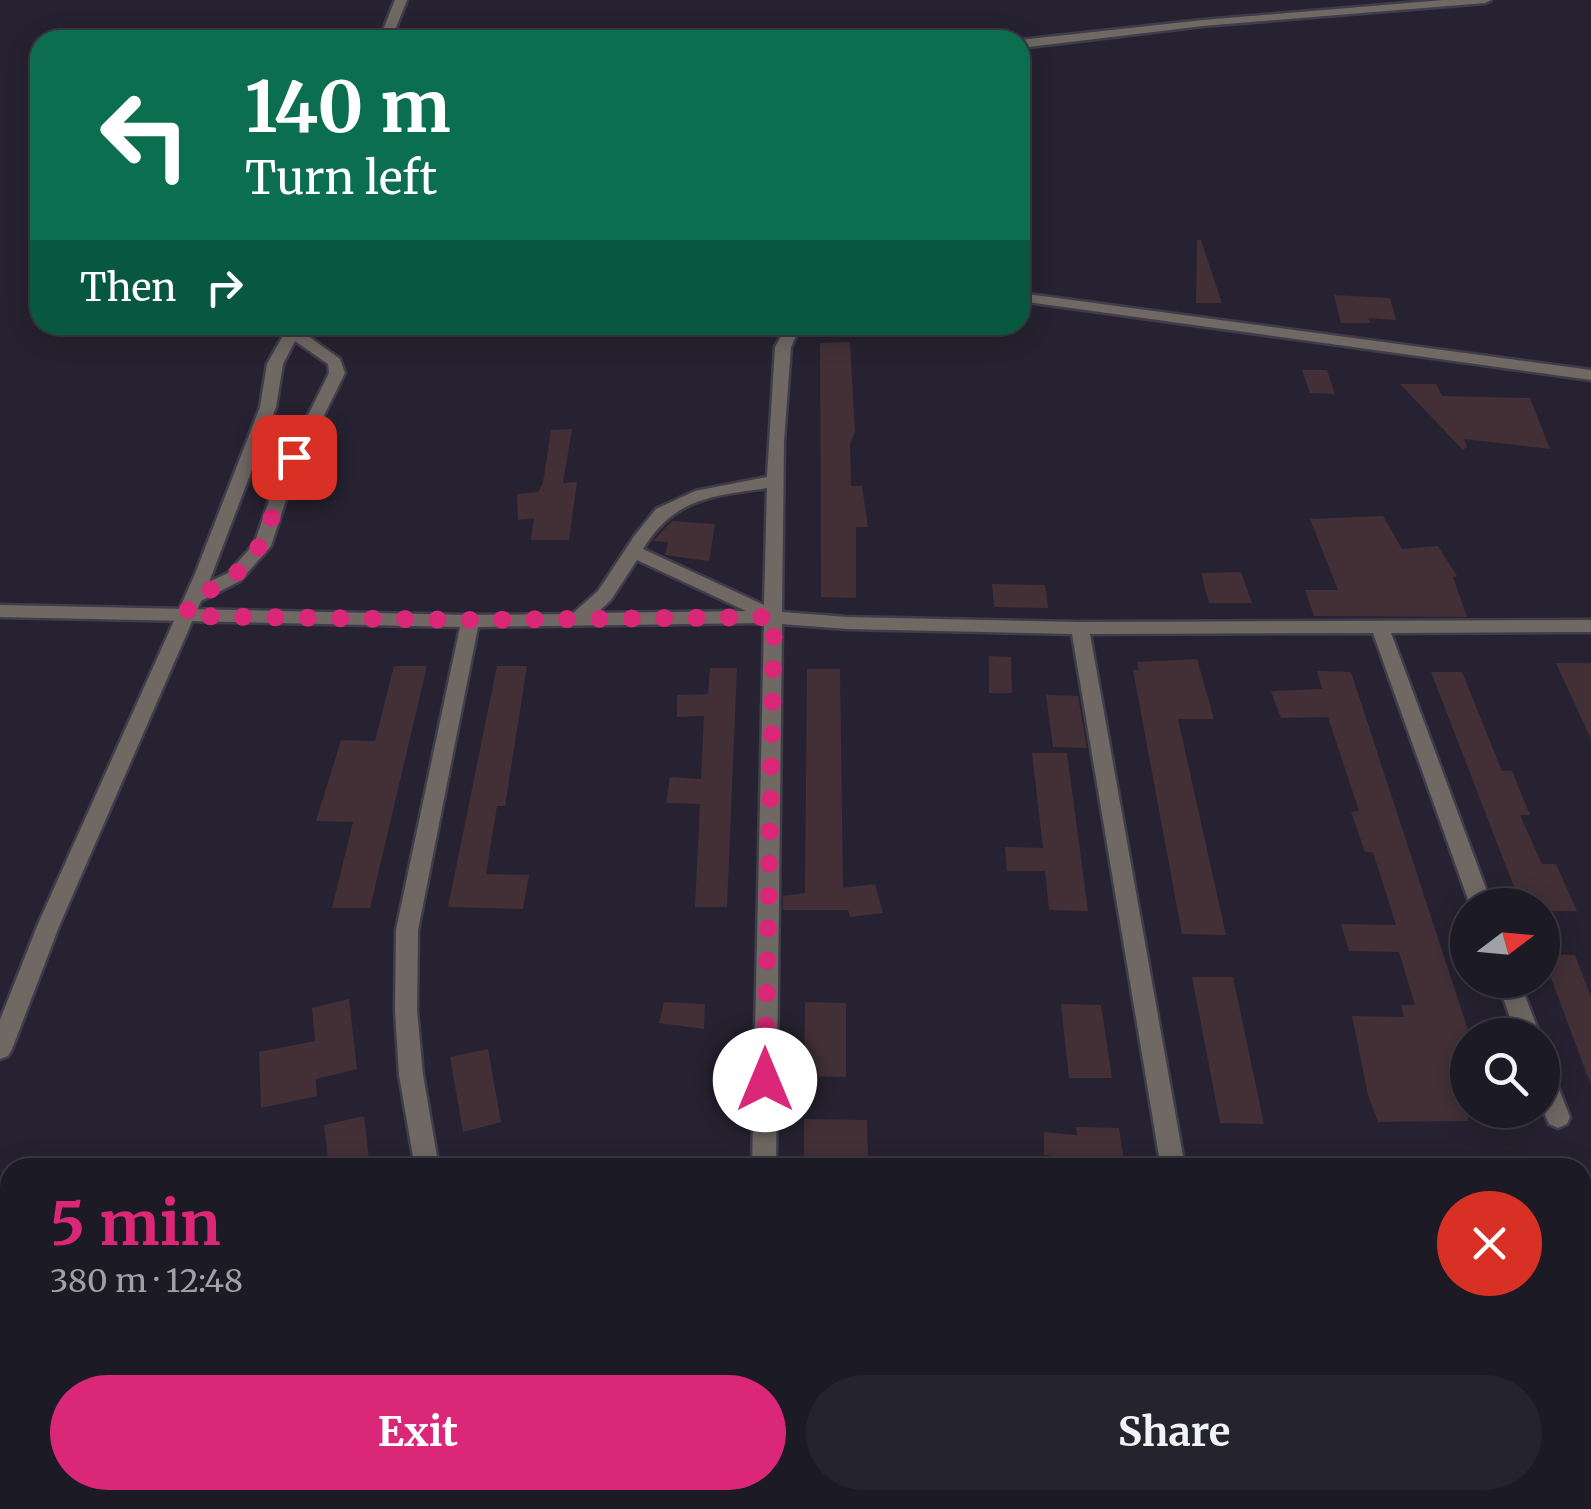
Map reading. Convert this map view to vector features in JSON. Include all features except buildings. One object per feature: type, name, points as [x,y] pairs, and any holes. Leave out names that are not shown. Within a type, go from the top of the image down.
[{"type":"street","points":[[389,30],[401,0]]},
{"type":"street","points":[[1030,43],[1203,23],[1485,0]]},
{"type":"street","points":[[1030,298],[1591,374]]},
{"type":"street","points":[[0,1049],[49,924],[189,607],[268,407],[275,364],[292,335]]},
{"type":"street","points":[[189,607],[234,576],[262,546],[285,478],[337,373],[335,362],[302,335]]},
{"type":"street","points":[[764,1158],[776,481],[780,374],[783,347],[789,335]]},
{"type":"street","points":[[577,618],[598,602],[662,513],[672,506],[776,481]]},
{"type":"street","points":[[634,552],[774,617]]},
{"type":"street","points":[[0,611],[189,607],[470,620],[774,617],[846,623],[1080,628],[1591,626]]},
{"type":"street","points":[[425,1158],[411,1075],[406,1010],[407,930],[470,620]]},
{"type":"street","points":[[1080,628],[1171,1158]]},
{"type":"street","points":[[1380,628],[1475,888]]},
{"type":"route","points":[[294,457],[256,555],[221,586],[194,597],[185,616],[470,620],[774,617],[765,1080]]}]
